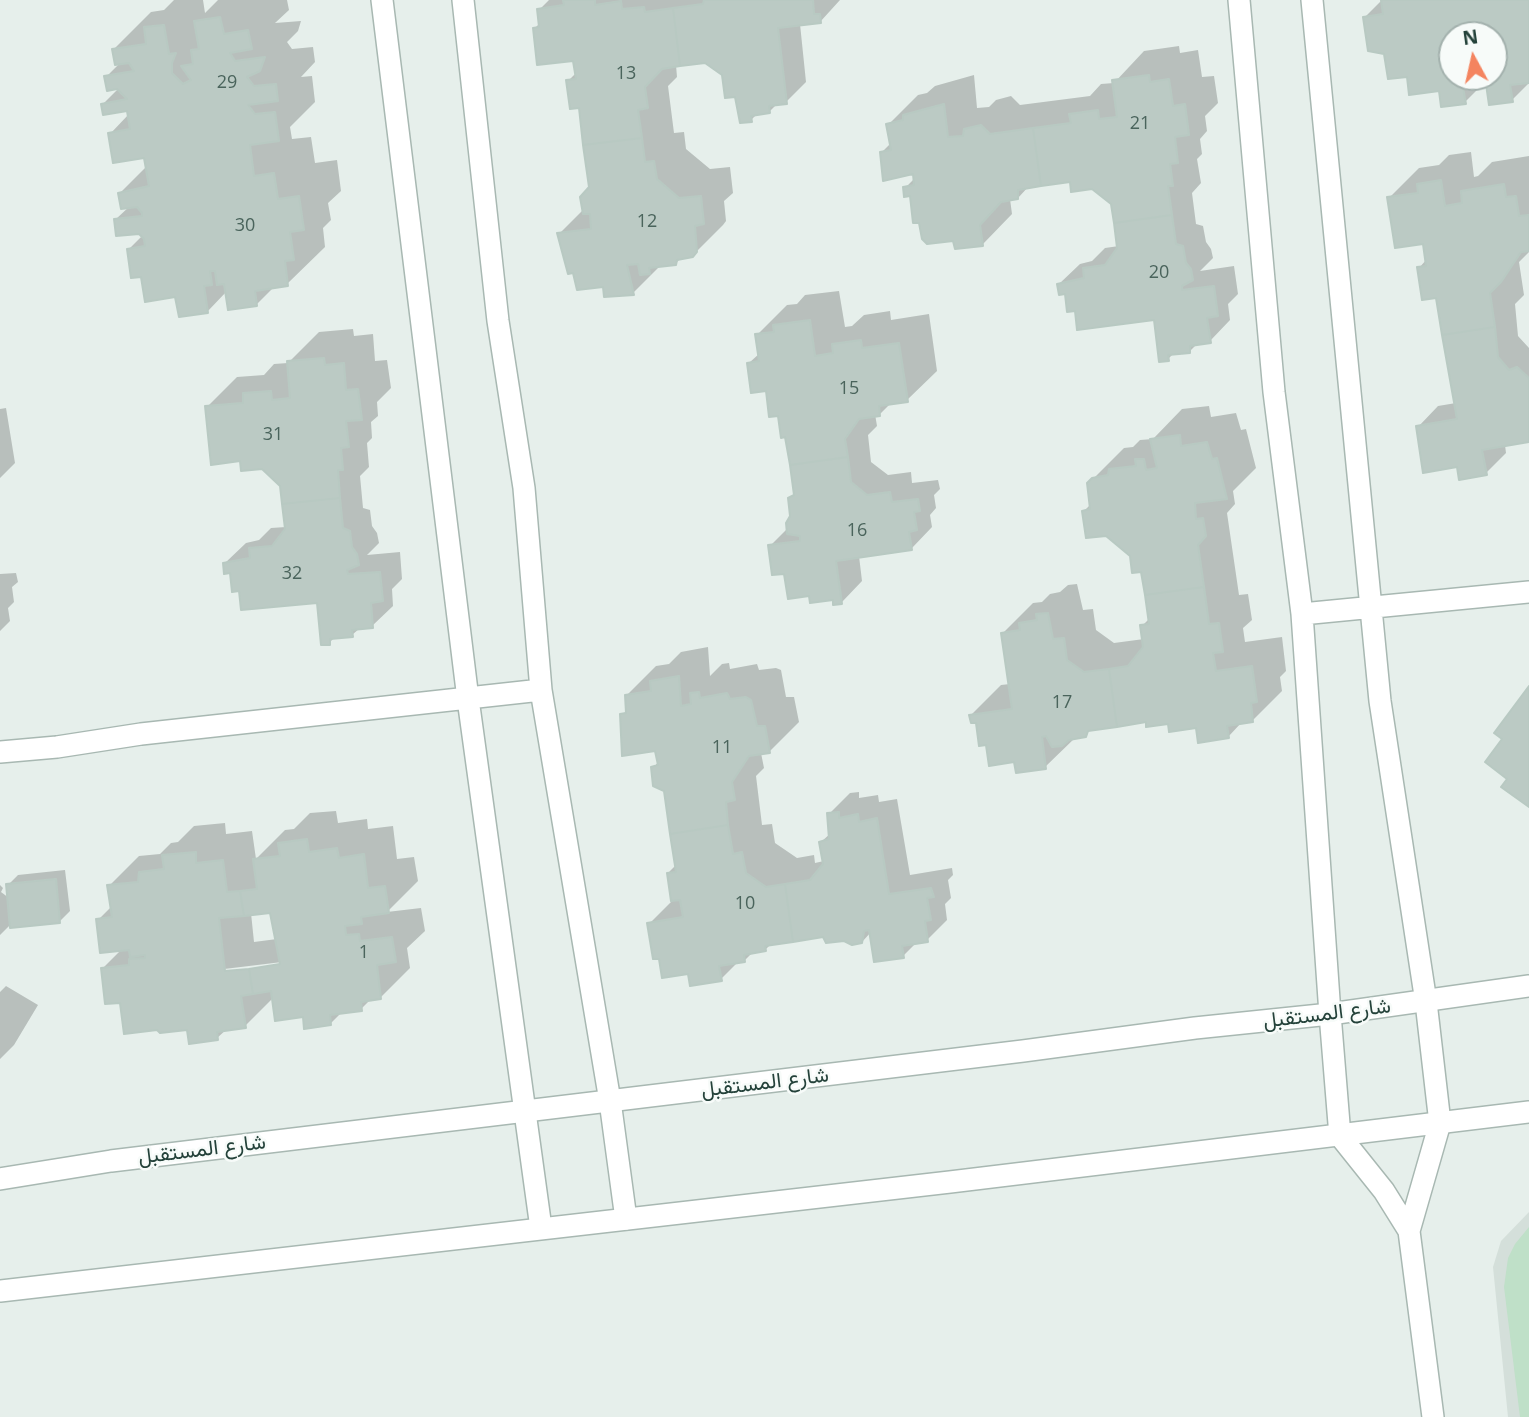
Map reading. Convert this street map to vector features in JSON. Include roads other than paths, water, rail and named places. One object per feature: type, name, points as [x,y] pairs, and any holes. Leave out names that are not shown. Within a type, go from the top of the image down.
[{"type":"street","points":[[382,0],[468,698],[541,1228]]},
{"type":"street","points":[[463,0],[498,321],[524,488],[541,690],[610,1101],[626,1219]]},
{"type":"street","points":[[1239,0],[1274,392],[1302,614],[1340,1136],[1384,1191],[1409,1231]]},
{"type":"street","points":[[1311,0],[1380,701],[1426,1002],[1440,1123],[1409,1231],[1433,1417]]},
{"type":"street","points":[[1302,614],[1529,592]]},
{"type":"street","points":[[0,752],[541,690]]},
{"type":"street","name":"شارع المستقبل","points":[[0,1179],[111,1161],[1195,1028],[1330,1014],[1529,986]]},
{"type":"street","points":[[0,1291],[1529,1112]]}]
